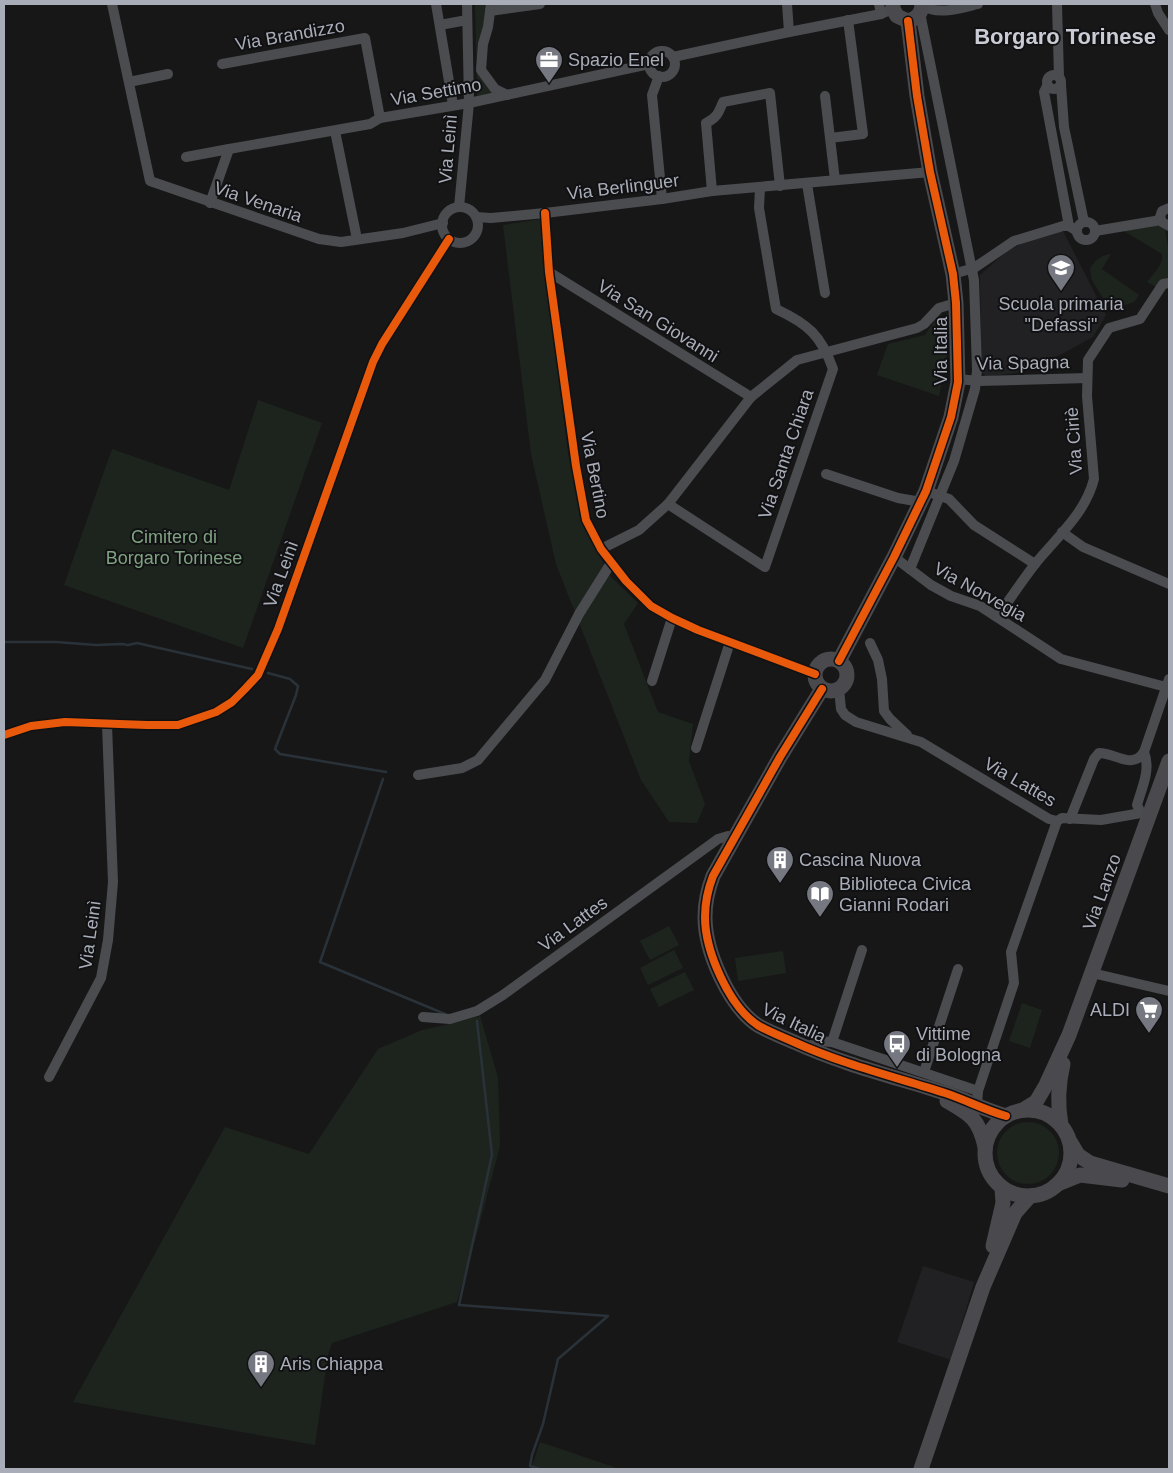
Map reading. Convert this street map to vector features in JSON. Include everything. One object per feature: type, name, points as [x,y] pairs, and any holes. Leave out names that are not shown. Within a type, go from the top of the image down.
[{"type":"street","points":[[112,4],[129,82],[168,74]]},
{"type":"street","points":[[436,4],[453,105]]},
{"type":"street","name":"Via Leinì","points":[[459,207],[469,103],[467,4]]},
{"type":"street","points":[[507,95],[495,89],[481,70],[482,44],[488,27],[491,8],[540,4]]},
{"type":"street","points":[[787,4],[789,32]]},
{"type":"street","points":[[879,4],[889,9],[900,19],[924,9],[960,8],[978,4]]},
{"type":"street","points":[[1057,4],[1064,127],[1084,222]]},
{"type":"street","points":[[1155,4],[1158,13],[1169,30]]},
{"type":"street","points":[[673,57],[848,20],[889,9]]},
{"type":"street","name":"Via Italia","points":[[910,569],[958,380],[956,304],[953,274],[930,172],[917,96],[924,9]]},
{"type":"street","name":"Via Italia","points":[[839,661],[894,557],[929,496],[954,460],[975,389],[974,280],[924,9]]},
{"type":"street","points":[[440,25],[467,20]]},
{"type":"street","points":[[830,138],[863,134],[848,20]]},
{"type":"street","name":"Via Brandizzo","points":[[222,64],[365,38],[380,118]]},
{"type":"street","points":[[658,51],[667,52],[673,57],[675,61],[673,70],[667,75],[659,76],[652,72],[649,64],[651,56],[658,51]]},
{"type":"street","name":"Via Settimo","points":[[186,157],[370,124],[380,118],[469,103],[649,64]]},
{"type":"street","points":[[659,76],[652,95],[662,199]]},
{"type":"street","points":[[1060,81],[1054,90],[1047,86],[1044,92],[1073,228],[1079,237],[1087,241],[1092,239],[1095,231]]},
{"type":"street","name":"Via Venaria","points":[[129,82],[150,181],[318,239],[341,242],[357,240],[403,233],[443,223]]},
{"type":"street","points":[[712,192],[706,123],[713,120],[719,114],[723,102],[770,93],[780,186]]},
{"type":"street","points":[[825,96],[835,180]]},
{"type":"street","points":[[335,131],[357,240]]},
{"type":"street","points":[[210,203],[229,148]]},
{"type":"street","name":"Via Berlinguer","points":[[477,221],[712,192],[930,172]]},
{"type":"street","points":[[807,184],[825,293]]},
{"type":"street","points":[[760,188],[759,208],[776,308],[811,329],[827,352]]},
{"type":"street","points":[[459,207],[469,210],[477,221],[474,236],[465,242],[454,242],[445,234],[444,218],[450,211],[459,207]]},
{"type":"street","points":[[1095,231],[1167,226],[1162,211],[1169,208]]},
{"type":"street","name":"Via Bertino","points":[[545,213],[549,272],[577,475],[586,520],[600,549],[626,581],[651,606],[698,630],[815,674]]},
{"type":"street","points":[[953,274],[971,269],[1014,241],[1073,228],[1084,222],[1090,223],[1095,231]]},
{"type":"street","name":"Via Leinì","points":[[4,734],[32,726],[65,722],[178,725],[216,712],[232,702],[258,674],[278,629],[373,362],[382,344],[449,239]]},
{"type":"street","name":"Via San Giovanni","points":[[549,272],[751,397]]},
{"type":"street","name":"Via Ciriè","points":[[997,617],[1035,564],[1086,503],[1091,492],[1094,480],[1087,378],[1088,360],[1109,328],[1140,319],[1163,284],[1169,283]]},
{"type":"street","points":[[600,549],[639,530],[668,504],[751,397],[797,360],[917,328],[924,324],[939,308],[956,304]]},
{"type":"street","name":"Via Santa Chiara","points":[[668,504],[765,567],[833,369],[827,352]]},
{"type":"street","name":"Via Spagna","points":[[958,380],[1087,378]]},
{"type":"street","points":[[826,474],[898,498],[929,496],[949,499],[974,525],[1035,564]]},
{"type":"street","points":[[1062,532],[1082,547],[1169,584]]},
{"type":"street","name":"Via Norvegia","points":[[894,557],[938,589],[951,596],[980,606],[1062,659],[1168,683]]},
{"type":"street","points":[[418,775],[462,768],[478,760],[545,680],[579,614],[611,563]]},
{"type":"street","points":[[652,681],[672,618]]},
{"type":"street","points":[[696,748],[730,642]]},
{"type":"street","name":"Via Lattes","points":[[870,643],[878,660],[882,678],[884,711],[890,720],[910,738]]},
{"type":"street","points":[[834,659],[839,661],[845,667],[847,677],[843,686],[830,691],[822,689],[816,682],[816,668],[823,661],[834,659]]},
{"type":"street","points":[[1070,819],[1094,759],[1099,753],[1126,760],[1141,757],[1168,683]]},
{"type":"street","name":"Via Italia","points":[[822,689],[780,756],[713,876],[707,897],[705,918],[712,954],[724,985],[732,999],[744,1014],[759,1026],[807,1048],[925,1087],[978,1097]]},
{"type":"street","name":"Via Lattes","points":[[839,689],[844,715],[856,722],[921,742],[1044,816],[1057,821],[1062,818],[1101,820],[1146,814]]},
{"type":"street","name":"Via Leinì","points":[[49,1077],[102,978],[108,940],[113,882],[107,724]]},
{"type":"street","points":[[1144,752],[1148,761],[1148,770],[1137,805],[1146,814]]},
{"type":"street","name":"Via Lanzo","points":[[1023,1110],[1036,1102],[1043,1091],[1069,1035],[1146,814],[1169,761]]},
{"type":"street","points":[[978,1097],[1014,983],[1011,952],[1057,821]]},
{"type":"street","name":"Via Lattes","points":[[424,1017],[450,1019],[477,1011],[503,995],[718,839],[728,836],[734,838]]},
{"type":"street","points":[[832,1042],[862,950]]},
{"type":"street","points":[[924,1072],[958,969]]},
{"type":"street","points":[[1092,973],[1169,991]]},
{"type":"street","name":"Via Lanzo","points":[[1061,1125],[1057,1092],[1069,1035]]},
{"type":"street","name":"Via Italia","points":[[807,1048],[818,1041],[832,1042],[924,1072],[978,1097],[1006,1116]]},
{"type":"street","name":"Via Italia","points":[[925,1087],[970,1115],[980,1128],[985,1147]]},
{"type":"street","points":[[1023,1110],[1040,1111],[1055,1119],[1061,1125],[1078,1154],[1090,1163],[1169,1187],[1088,1175],[1072,1177],[1041,1195],[1020,1196],[1002,1188],[995,1181],[987,1165],[985,1147],[992,1129],[1006,1116],[1023,1110]]},
{"type":"street","points":[[1060,1183],[1067,1174],[1071,1163],[1070,1140]]},
{"type":"street","points":[[983,1287],[1003,1203],[1002,1188]]},
{"type":"street","points":[[921,1469],[983,1287],[1015,1213],[1030,1196]]},
{"type":"shaded area","points":[[1063,231],[1106,315],[1093,337],[1062,354],[1022,372],[986,377],[981,372],[980,275],[1007,251],[1029,240]]},
{"type":"shaded area","points":[[923,1266],[974,1282],[951,1360],[897,1342]]},
{"type":"green space","points":[[475,4],[492,4],[481,70],[497,93],[477,96]]},
{"type":"green space","points":[[541,219],[550,314],[568,452],[581,522],[611,577],[638,603],[624,624],[658,712],[693,724],[689,761],[705,804],[697,823],[669,822],[641,780],[556,564],[531,454],[503,225]]},
{"type":"green space","points":[[1161,226],[1165,229],[1169,253],[1169,278],[1156,287],[1147,282],[1160,265],[1162,254],[1124,231]]},
{"type":"green space","points":[[1111,254],[1102,269],[1139,295],[1134,302],[1110,310],[1092,280],[1090,268],[1099,258]]},
{"type":"green space","points":[[938,316],[947,356],[939,396],[877,375],[888,344],[925,335]]},
{"type":"green space","name":"Cimitero di Borgaro Torinese","points":[[258,400],[322,423],[243,648],[64,585],[112,449],[229,490]]},
{"type":"green space","points":[[669,926],[679,945],[650,960],[640,941]]},
{"type":"green space","points":[[674,950],[683,968],[648,985],[640,968]]},
{"type":"green space","points":[[783,951],[786,973],[738,981],[735,958]]},
{"type":"green space","points":[[685,972],[694,990],[659,1007],[650,989]]},
{"type":"green space","points":[[1022,1003],[1042,1010],[1030,1048],[1009,1041]]},
{"type":"green space","points":[[480,1016],[498,1077],[500,1146],[457,1302],[332,1343],[328,1355],[315,1445],[73,1402],[225,1127],[309,1154],[378,1049],[422,1030]]},
{"type":"green space","points":[[1022,1122],[1034,1122],[1050,1131],[1057,1141],[1059,1153],[1057,1165],[1050,1175],[1034,1184],[1022,1184],[1011,1179],[1002,1170],[997,1159],[997,1147],[1002,1136],[1011,1127]]},
{"type":"green space","points":[[540,1442],[620,1469],[543,1469],[532,1466]]},
{"type":"waterway","points":[[4,642],[56,642],[96,645],[128,645],[137,643],[252,669]]},
{"type":"waterway","points":[[268,673],[290,679],[298,686],[275,749],[280,754],[386,772]]},
{"type":"waterway","points":[[383,779],[320,962],[445,1014]]},
{"type":"waterway","points":[[477,1021],[492,1155],[459,1305],[608,1316],[558,1359],[543,1424],[530,1466],[540,1469]]},
{"type":"cycle path","points":[[839,661],[894,557],[926,491],[951,417],[958,382],[956,303],[953,274],[930,172],[917,96],[908,21]]},
{"type":"cycle path","points":[[545,213],[549,272],[576,466],[586,520],[601,549],[626,581],[651,606],[698,630],[815,674]]},
{"type":"cycle path","points":[[4,735],[31,726],[65,722],[178,725],[216,712],[232,702],[258,675],[278,629],[373,362],[382,344],[449,239]]},
{"type":"cycle path","points":[[822,689],[780,757],[711,881],[705,917],[709,946],[714,961],[738,1006],[759,1026],[831,1057],[945,1093],[1006,1116]]},
{"type":"place","name":"Spazio Enel","points":[[549,84]]},
{"type":"place","name":"Scuola primaria \"Defassi\"","points":[[1061,292]]},
{"type":"place","name":"Cascina Nuova","points":[[780,884]]},
{"type":"place","name":"Biblioteca Civica Gianni Rodari","points":[[820,918]]},
{"type":"place","name":"ALDI","points":[[1149,1034]]},
{"type":"place","name":"Vittime di Bologna","points":[[897,1068]]},
{"type":"place","name":"Aris Chiappa","points":[[261,1388]]},
{"type":"district","name":"Borgaro Torinese","points":[[1065,36]]}]
